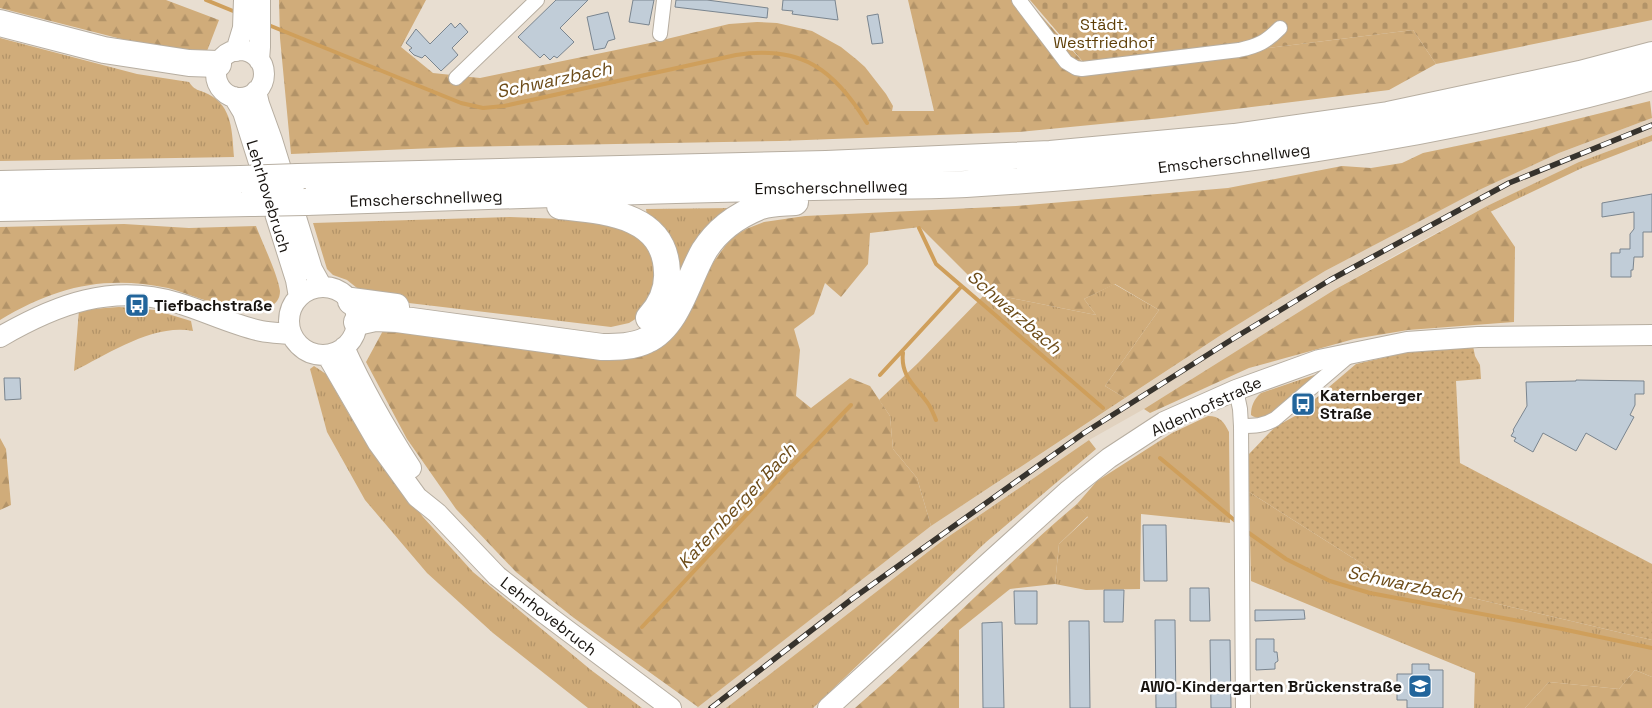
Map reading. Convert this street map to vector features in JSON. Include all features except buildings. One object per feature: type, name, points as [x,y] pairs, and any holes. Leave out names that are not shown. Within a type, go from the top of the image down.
[{"type":"highway","points":[[1,24],[104,50],[189,63],[227,74]]},
{"type":"highway","name":"Emscherschnellweg","points":[[0,208],[245,191],[298,177],[806,165],[1050,154],[1234,137],[1388,115],[1580,74],[1652,55]]},
{"type":"highway","name":"Emscherschnellweg","points":[[0,184],[245,191],[306,202],[963,184],[1083,175],[1315,148],[1491,116],[1587,95],[1652,77]]},
{"type":"highway","points":[[0,174],[38,184]]},
{"type":"highway","points":[[354,311],[375,318],[398,319],[602,347],[634,345],[648,340],[658,333],[672,316],[704,251],[717,234],[733,220],[762,206],[825,199],[920,194],[963,184]]},
{"type":"highway","points":[[354,311],[572,332],[622,333],[636,327],[651,317],[664,294],[667,283],[667,269],[664,254],[658,241],[640,223],[627,217],[506,196]]},
{"type":"street","points":[[456,78],[537,0]]},
{"type":"street","points":[[660,34],[664,0]]},
{"type":"street","points":[[1019,0],[1066,62],[1076,68],[1239,50],[1259,46],[1280,28]]},
{"type":"street","points":[[227,74],[246,97],[256,91],[264,76],[263,67],[259,60],[251,31],[252,3]]},
{"type":"street","points":[[227,74],[251,31]]},
{"type":"street","points":[[227,74],[249,52],[259,60]]},
{"type":"street","name":"Lehrhovebruch","points":[[227,74],[243,112],[296,280],[299,297]]},
{"type":"street","name":"Lehrhovebruch","points":[[256,91],[258,104],[272,140],[312,269],[322,286]]},
{"type":"street","points":[[322,286],[336,289],[354,311],[355,332],[351,340],[336,351],[316,354],[305,350],[297,343],[290,324],[291,307],[308,290],[322,286]]},
{"type":"street","points":[[0,337],[47,312],[67,304],[104,297],[150,296],[175,302],[261,331],[290,324]]},
{"type":"street","name":"Aldenhofstraße","points":[[828,708],[1069,490],[1164,422],[1236,390],[1319,360],[1407,342],[1478,337],[1652,335]]},
{"type":"street","name":"Lehrhovebruch","points":[[336,351],[367,395],[437,513],[497,576],[551,619],[671,708]]},
{"type":"street","points":[[1241,426],[1267,424],[1275,419],[1353,352]]},
{"type":"street","points":[[1236,390],[1241,426],[1243,708]]},
{"type":"shaded area","points":[[1652,118],[1652,135],[1579,162],[1487,206],[1408,248],[1334,290],[1144,409],[1089,440],[942,541],[726,708],[696,708],[931,526],[1221,335],[1325,271],[1478,190],[1559,153]]},
{"type":"green space","points":[[0,0],[166,0],[219,20],[207,51],[184,55],[0,8]]},
{"type":"green space","points":[[279,0],[426,0],[401,47],[433,73],[480,78],[650,43],[729,24],[777,23],[812,31],[841,47],[865,67],[886,94],[893,106],[892,111],[934,111],[908,0],[1027,0],[1090,70],[1413,30],[1436,64],[1389,90],[1162,118],[1019,132],[780,141],[459,147],[291,154],[280,38]]},
{"type":"green space","name":"Städt. Westfriedhof","points":[[1030,0],[1652,0],[1652,20],[1436,64],[1413,30],[1090,70]]},
{"type":"green space","points":[[0,38],[137,74],[189,82],[196,89],[216,99],[227,113],[233,139],[234,157],[0,161]]},
{"type":"green space","points":[[1650,101],[1652,118],[1559,153],[1479,190],[1325,271],[1221,335],[1125,398],[1105,386],[1159,310],[1115,284],[1084,299],[1096,315],[986,293],[920,227],[870,233],[868,264],[841,297],[825,283],[814,314],[794,329],[800,350],[796,396],[811,408],[850,378],[870,386],[890,416],[893,449],[917,478],[931,526],[698,707],[574,618],[516,572],[456,509],[407,439],[366,362],[385,327],[628,357],[674,334],[684,322],[712,264],[731,238],[746,229],[764,222],[805,216],[1016,206],[1228,188],[1342,166],[1371,168],[1402,163],[1423,153],[1528,131]]},
{"type":"green space","points":[[1652,135],[1652,141],[1582,168],[1490,212],[1487,206],[1579,162]]},
{"type":"green space","points":[[1487,206],[1515,247],[1514,322],[1408,330],[1354,339],[1249,368],[1150,413],[1144,409],[1334,290]]},
{"type":"green space","points":[[737,208],[677,292],[647,216],[646,209]]},
{"type":"green space","points":[[510,217],[589,220],[617,224],[646,241],[659,268],[645,313],[629,323],[611,327],[375,299],[375,291],[357,288],[347,280],[333,275],[327,269],[313,223]]},
{"type":"green space","points":[[124,224],[189,228],[256,226],[270,258],[280,295],[277,301],[268,308],[255,310],[225,306],[168,288],[144,284],[101,284],[61,292],[41,299],[0,320],[0,227]]},
{"type":"green space","points":[[1114,284],[1159,310],[1105,386],[1125,398],[931,526],[917,478],[893,449],[890,416],[879,400],[986,293],[1096,315],[1084,299]]},
{"type":"green space","points":[[119,307],[155,310],[191,321],[193,331],[163,331],[147,336],[116,349],[74,371],[79,310]]},
{"type":"green space","points":[[1473,346],[1475,356],[1480,365],[1481,379],[1456,381],[1460,463],[1652,564],[1652,640],[1383,577],[1249,492],[1249,454],[1275,427],[1295,416],[1356,364],[1408,352]]},
{"type":"green space","points":[[314,366],[326,374],[350,416],[423,517],[473,572],[591,670],[642,708],[588,708],[493,633],[427,573],[365,500],[327,432],[310,369]]},
{"type":"green space","points":[[1320,373],[1269,415],[1258,418],[1251,415],[1253,403],[1261,393]]},
{"type":"green space","points":[[1208,416],[1221,420],[1229,432],[1230,523],[1141,514],[1140,589],[1086,590],[1055,584],[1059,544],[1088,517],[1077,504],[1097,481],[1172,433]]},
{"type":"green space","points":[[0,438],[6,449],[11,505],[0,510]]},
{"type":"green space","points":[[1089,440],[1096,449],[985,543],[813,708],[726,708],[942,541]]},
{"type":"green space","points":[[1249,492],[1383,577],[1652,640],[1652,677],[1635,670],[1619,689],[1549,682],[1525,708],[1474,708],[1475,673],[1251,581]]},
{"type":"green space","points":[[1077,504],[1088,516],[1059,544],[1055,584],[1010,589],[959,630],[959,708],[855,708],[1048,529]]},
{"type":"green space","points":[[1635,670],[1652,677],[1652,708],[1525,708],[1549,682],[1619,689]]},
{"type":"waterway","name":"Schwarzbach","points":[[206,0],[238,13]]},
{"type":"waterway","name":"Schwarzbach","points":[[266,24],[461,103],[483,108],[504,106],[736,55],[779,54],[797,58],[814,65],[828,75],[842,88],[867,123]]},
{"type":"waterway","name":"Schwarzbach","points":[[919,228],[936,264],[1103,408]]},
{"type":"waterway","name":"Katernberger Bach","points":[[880,375],[961,287]]},
{"type":"waterway","points":[[903,353],[904,369],[910,381],[929,405],[936,420]]},
{"type":"waterway","name":"Katernberger Bach","points":[[642,627],[851,405]]},
{"type":"waterway","name":"Schwarzbach","points":[[1160,458],[1239,524]]},
{"type":"waterway","name":"Schwarzbach","points":[[1246,531],[1286,559],[1330,581],[1370,593],[1652,648]]},
{"type":"railway","points":[[711,708],[852,599],[1084,433],[1231,340],[1330,280],[1509,183],[1652,125]]},
{"type":"place","name":"Tiefbachstraße","points":[[137,305]]},
{"type":"place","name":"Katernberger Straße","points":[[1303,404]]},
{"type":"place","name":"AWO-Kindergarten Brückenstraße","points":[[1420,686]]}]
